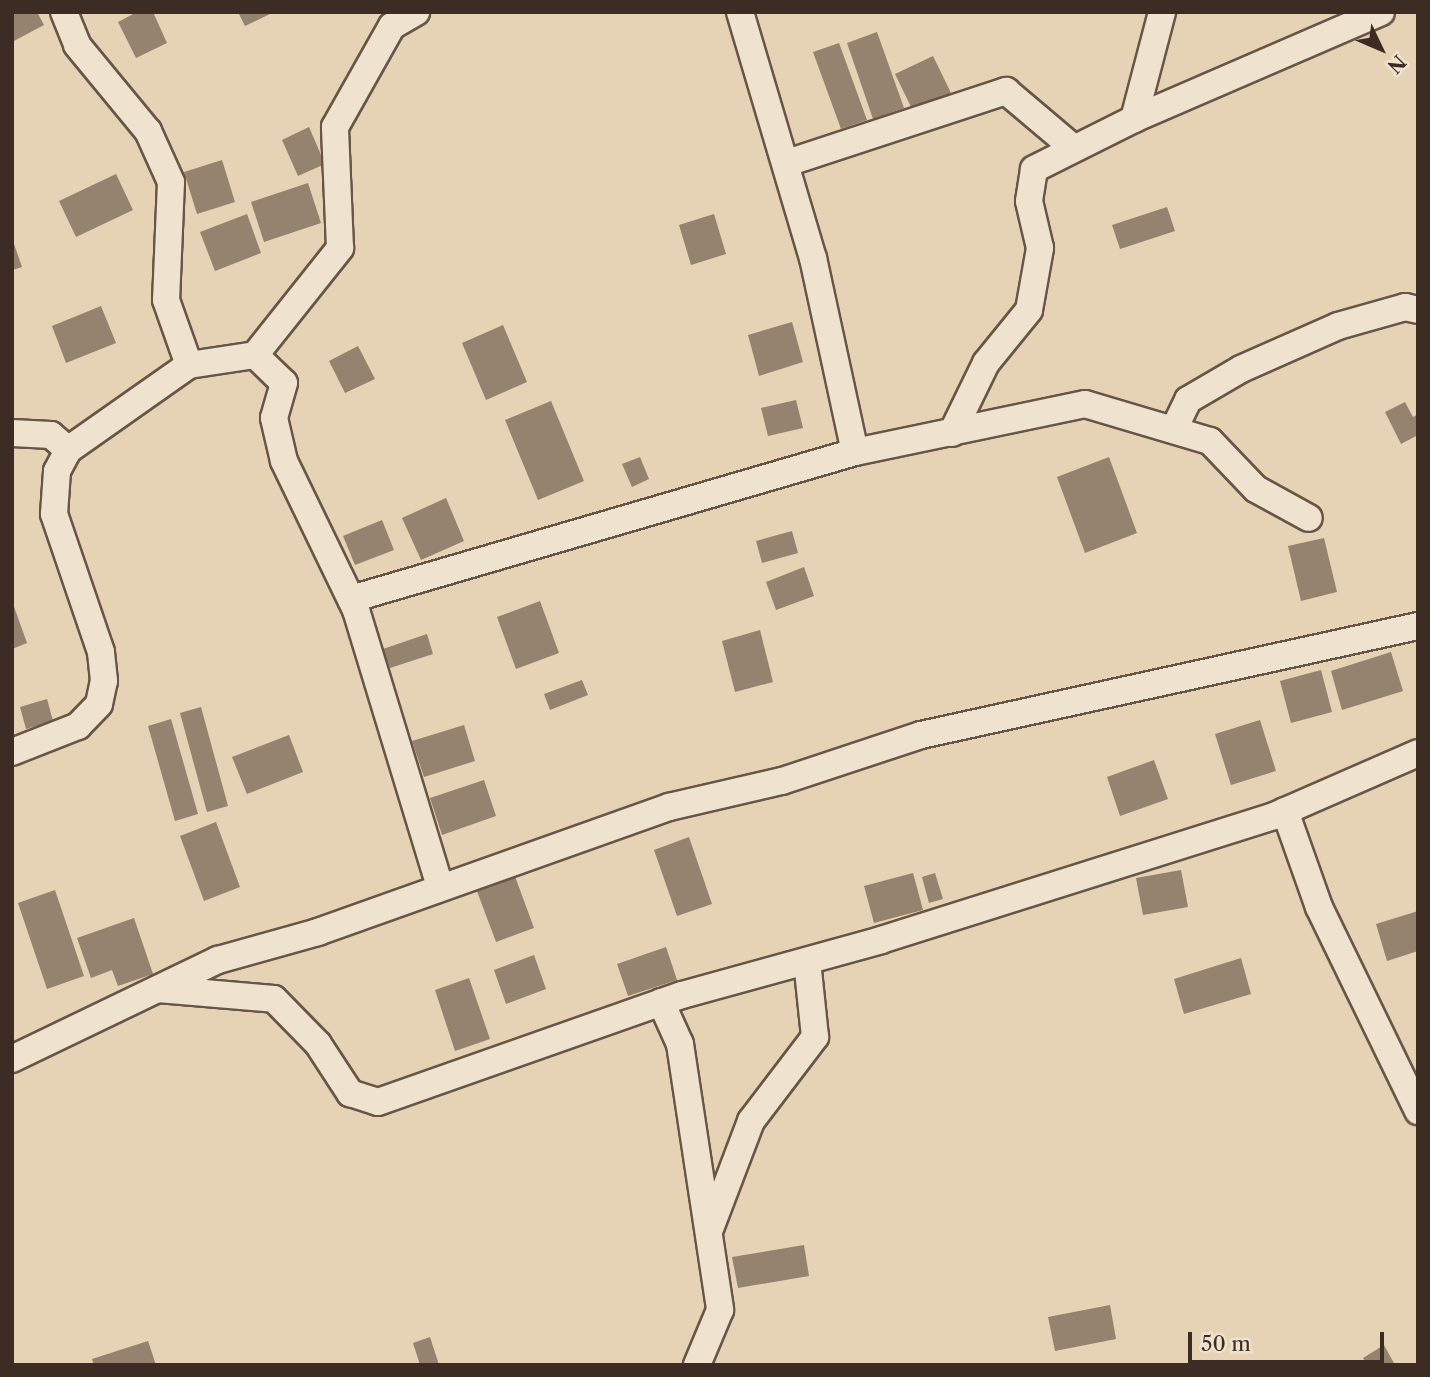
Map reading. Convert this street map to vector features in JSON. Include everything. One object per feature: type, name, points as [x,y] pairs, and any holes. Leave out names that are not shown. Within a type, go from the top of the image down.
[{"type":"street","points":[[64,12],[77,45],[148,131],[171,182],[166,300],[189,365]]},
{"type":"street","points":[[12,752],[78,726],[99,704],[104,681],[101,652],[54,514],[57,471],[68,450],[189,365],[255,355],[340,248],[335,127],[392,26],[416,12]]},
{"type":"street","points":[[740,12],[787,163],[855,452]]},
{"type":"street","points":[[1134,119],[1163,12]]},
{"type":"street","points":[[952,433],[986,363],[1029,310],[1040,248],[1029,201],[1034,169],[1071,145],[1381,12]]},
{"type":"street","points":[[787,163],[1006,91],[1071,145]]},
{"type":"street","points":[[1175,427],[1188,400],[1241,369],[1338,326],[1405,307],[1418,310]]},
{"type":"street","points":[[255,355],[284,383],[274,418],[284,461],[351,599],[440,887]]},
{"type":"street","points":[[351,599],[855,452],[1085,404],[1175,427],[1210,441],[1256,489],[1309,518]]},
{"type":"street","points":[[12,433],[51,435],[68,450]]},
{"type":"street","points":[[12,1059],[218,960],[440,887],[669,807],[782,781],[921,735],[1418,625]]},
{"type":"street","points":[[156,989],[274,999],[318,1044],[350,1093],[370,1102],[532,1052],[661,1002],[807,961],[1285,811],[1418,753]]},
{"type":"street","points":[[1285,811],[1319,906],[1418,1111]]},
{"type":"street","points":[[709,1234],[751,1121],[815,1037],[807,961]]},
{"type":"street","points":[[661,1002],[680,1044],[720,1310],[697,1365]]},
{"type":"building","points":[[12,12],[37,12],[44,25],[12,42]]},
{"type":"building","points":[[137,12],[153,12],[167,43],[136,58],[118,22]]},
{"type":"building","points":[[238,12],[274,12],[245,26]]},
{"type":"building","points":[[877,32],[904,108],[873,119],[847,43]]},
{"type":"building","points":[[839,43],[867,120],[841,129],[813,52]]},
{"type":"building","points":[[933,56],[951,93],[913,111],[895,74]]},
{"type":"building","points":[[309,127],[325,164],[298,176],[282,140]]},
{"type":"building","points":[[222,160],[235,202],[197,214],[184,172]]},
{"type":"building","points":[[116,174],[133,210],[76,237],[59,201]]},
{"type":"building","points":[[308,183],[321,223],[264,242],[251,202]]},
{"type":"building","points":[[1167,207],[1175,231],[1120,249],[1112,225]]},
{"type":"building","points":[[247,214],[261,253],[215,271],[200,232]]},
{"type":"building","points":[[714,214],[726,254],[691,265],[679,225]]},
{"type":"building","points":[[12,238],[22,267],[12,270]]},
{"type":"building","points":[[101,306],[116,343],[66,363],[52,326]]},
{"type":"building","points":[[792,322],[803,362],[759,376],[748,335]]},
{"type":"building","points":[[503,325],[527,382],[486,400],[462,343]]},
{"type":"building","points":[[358,346],[375,379],[345,393],[329,361]]},
{"type":"building","points":[[796,400],[803,428],[768,436],[761,408]]},
{"type":"building","points":[[551,401],[584,481],[538,500],[505,420]]},
{"type":"building","points":[[1405,402],[1413,417],[1418,414],[1418,435],[1401,444],[1385,412]]},
{"type":"building","points":[[640,457],[649,479],[632,487],[622,464]]},
{"type":"building","points":[[1109,457],[1137,533],[1085,553],[1057,477]]},
{"type":"building","points":[[446,498],[464,541],[421,560],[402,518]]},
{"type":"building","points":[[382,520],[394,550],[355,565],[343,536]]},
{"type":"building","points":[[792,531],[798,553],[762,563],[756,541]]},
{"type":"building","points":[[1324,538],[1337,592],[1301,601],[1288,546]]},
{"type":"building","points":[[804,567],[814,596],[776,610],[766,582]]},
{"type":"building","points":[[12,601],[27,643],[12,649]]},
{"type":"building","points":[[540,601],[559,653],[516,669],[497,617]]},
{"type":"building","points":[[760,630],[773,682],[735,692],[722,641]]},
{"type":"building","points":[[427,634],[433,654],[390,668],[383,649]]},
{"type":"building","points":[[1391,652],[1403,691],[1342,710],[1331,671]]},
{"type":"building","points":[[1321,670],[1332,712],[1291,723],[1280,681]]},
{"type":"building","points":[[582,680],[588,695],[550,710],[544,694]]},
{"type":"building","points":[[47,699],[53,721],[26,729],[20,707]]},
{"type":"building","points":[[201,707],[228,806],[207,812],[180,713]]},
{"type":"building","points":[[171,719],[198,814],[175,821],[148,726]]},
{"type":"building","points":[[1260,720],[1276,771],[1231,785],[1215,734]]},
{"type":"building","points":[[464,725],[475,761],[424,777],[412,741]]},
{"type":"building","points":[[289,735],[303,772],[247,794],[232,757]]},
{"type":"building","points":[[1154,760],[1168,799],[1120,816],[1107,777]]},
{"type":"building","points":[[484,780],[496,816],[442,835],[430,798]]},
{"type":"building","points":[[216,822],[240,887],[204,901],[180,836]]},
{"type":"building","points":[[689,837],[712,904],[677,916],[654,850]]},
{"type":"building","points":[[1181,870],[1188,907],[1143,915],[1136,878]]},
{"type":"building","points":[[513,871],[534,928],[496,942],[475,886]]},
{"type":"building","points":[[913,873],[923,910],[874,923],[864,886]]},
{"type":"building","points":[[935,873],[943,899],[929,903],[922,877]]},
{"type":"building","points":[[55,890],[84,976],[47,989],[18,903]]},
{"type":"building","points":[[1418,911],[1418,951],[1387,961],[1376,924]]},
{"type":"building","points":[[134,918],[153,974],[118,986],[112,970],[91,978],[77,938]]},
{"type":"building","points":[[666,947],[677,980],[628,996],[617,964]]},
{"type":"building","points":[[534,955],[546,989],[506,1004],[494,970]]},
{"type":"building","points":[[1241,958],[1251,994],[1184,1014],[1174,979]]},
{"type":"building","points":[[469,978],[490,1039],[455,1051],[435,990]]},
{"type":"building","points":[[804,1245],[809,1276],[738,1288],[732,1257]]},
{"type":"building","points":[[1110,1305],[1116,1339],[1055,1351],[1048,1317]]},
{"type":"building","points":[[430,1337],[439,1365],[420,1365],[413,1343]]},
{"type":"building","points":[[148,1341],[156,1365],[94,1365],[92,1359]]},
{"type":"building","points":[[1384,1345],[1395,1365],[1367,1365],[1363,1358]]}]
